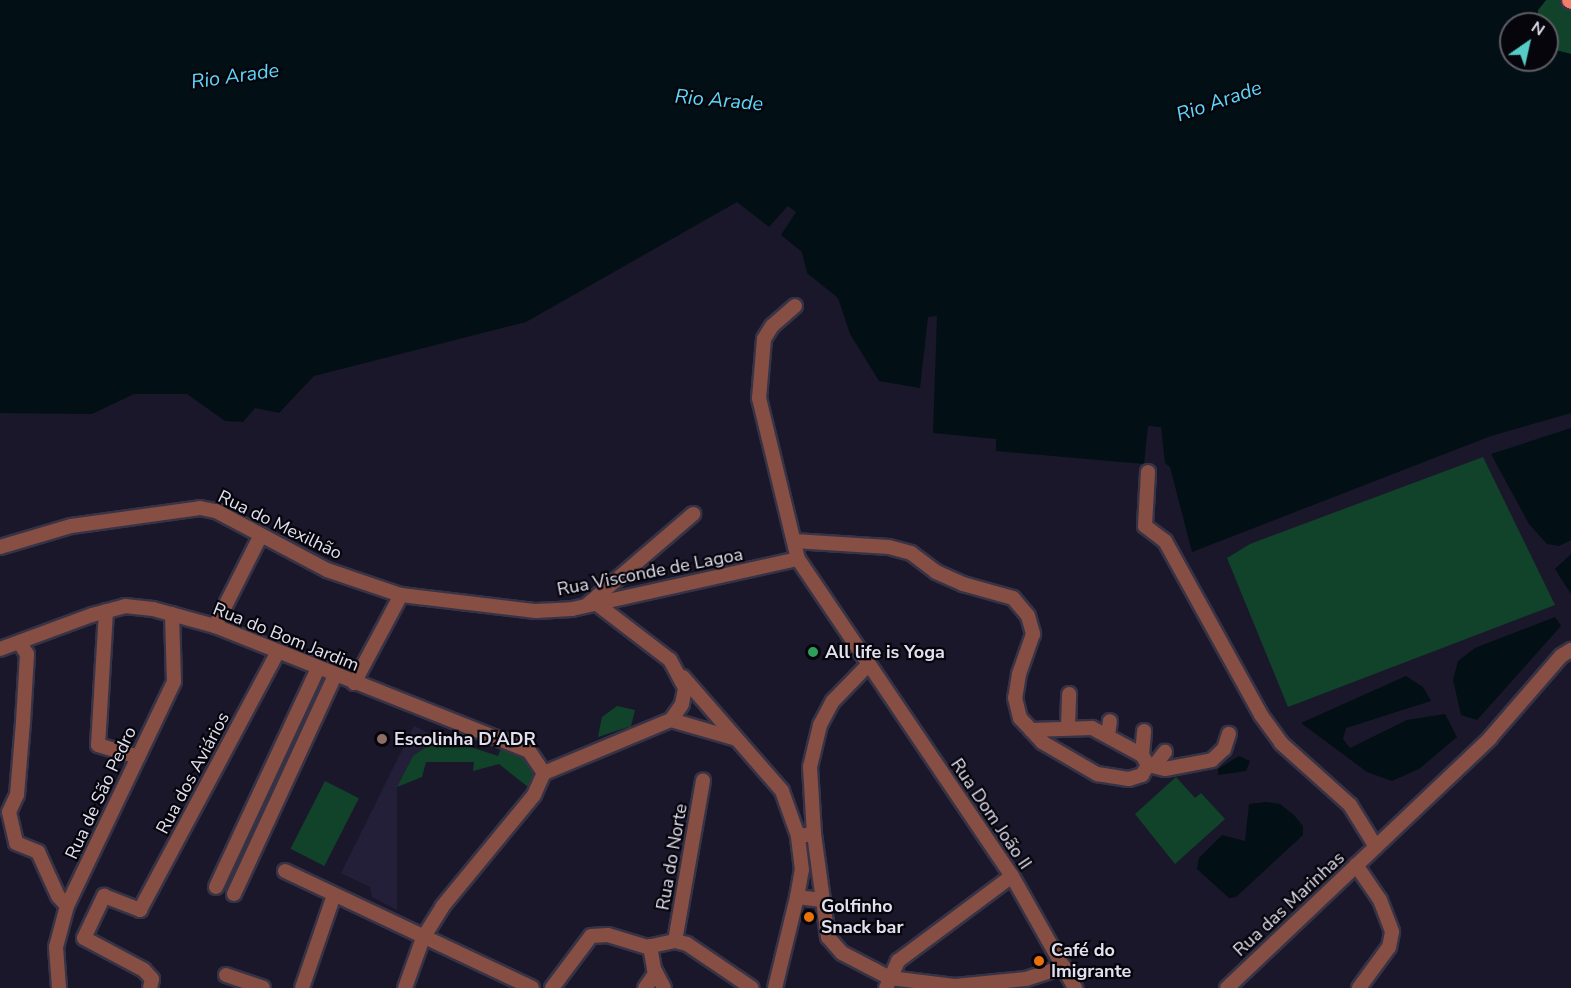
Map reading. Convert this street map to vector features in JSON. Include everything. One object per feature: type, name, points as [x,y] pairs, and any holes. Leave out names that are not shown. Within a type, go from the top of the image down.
[{"type":"street","points":[[795,306],[772,326],[764,339],[759,398],[798,559]]},
{"type":"street","points":[[1148,472],[1145,526],[1165,541],[1261,715],[1281,743],[1350,805],[1376,847]]},
{"type":"street","name":"Rua do Mexilhão","points":[[0,547],[71,526],[200,508],[216,511],[260,537],[327,570],[401,595]]},
{"type":"street","points":[[693,514],[591,605],[670,660],[733,738],[782,791],[798,836],[802,870],[775,988]]},
{"type":"street","points":[[215,626],[260,537]]},
{"type":"street","points":[[794,541],[890,547],[911,553],[936,572],[963,585],[1013,598],[1028,616],[1033,634],[1019,674],[1015,698],[1020,718],[1068,760],[1097,774],[1129,779],[1142,775],[1148,762],[1144,731]]},
{"type":"street","name":"Rua Visconde de Lagoa","points":[[401,595],[536,611],[591,605],[798,559]]},
{"type":"street","name":"Rua Dom João II","points":[[798,559],[867,666],[1012,876],[1075,988]]},
{"type":"street","points":[[354,683],[401,595]]},
{"type":"street","name":"Rua do Bom Jardim","points":[[0,649],[26,644],[61,623],[125,606],[172,614],[215,626],[529,751],[544,773]]},
{"type":"street","points":[[106,611],[98,745],[138,757]]},
{"type":"street","name":"Rua de São Pedro","points":[[59,988],[56,947],[67,906],[174,682],[172,614]]},
{"type":"street","points":[[26,644],[17,795],[4,812],[16,843],[38,852],[58,896],[67,906]]},
{"type":"street","name":"Rua das Marinhas","points":[[1227,988],[1490,738],[1561,656],[1571,650]]},
{"type":"street","name":"Rua dos Aviários","points":[[150,988],[152,979],[144,970],[87,943],[84,938],[104,896],[140,910],[278,651]]},
{"type":"street","points":[[867,666],[832,701],[820,725],[810,767],[814,834],[826,930],[837,949],[888,983],[955,987],[1026,979],[1065,967]]},
{"type":"street","points":[[216,887],[318,668]]},
{"type":"street","points":[[405,988],[423,938],[442,907],[542,784],[544,773],[671,720],[682,704],[685,688],[680,674]]},
{"type":"street","points":[[234,894],[335,675]]},
{"type":"street","points":[[1068,727],[1069,694]]},
{"type":"street","points":[[671,720],[733,738]]},
{"type":"street","points":[[1108,735],[1110,721]]},
{"type":"street","points":[[1031,730],[1092,728],[1108,735],[1148,762],[1165,769],[1212,760],[1224,748],[1229,734]]},
{"type":"street","points":[[1148,762],[1166,752]]},
{"type":"street","name":"Rua do Norte","points":[[675,941],[704,780]]},
{"type":"street","points":[[798,836],[814,834]]},
{"type":"street","points":[[1356,865],[1380,900],[1392,932],[1389,947],[1359,988]]},
{"type":"street","points":[[285,871],[532,988]]},
{"type":"street","points":[[888,983],[898,961],[1012,876]]},
{"type":"street","points":[[302,988],[334,895]]},
{"type":"street","points":[[797,897],[822,900]]},
{"type":"street","points":[[552,988],[591,936],[608,935],[650,946],[675,941],[699,951],[752,988]]},
{"type":"street","points":[[650,946],[656,972],[664,988]]},
{"type":"street","points":[[645,988],[656,972]]},
{"type":"street","points":[[226,975],[263,988]]},
{"type":"shaded area","points":[[414,726],[431,734],[426,747],[413,756],[397,787],[397,910],[372,897],[370,887],[341,873]]},
{"type":"green space","points":[[1546,0],[1571,0],[1571,54],[1559,51],[1559,12],[1538,12]]},
{"type":"green space","points":[[1483,457],[1555,605],[1288,707],[1227,558],[1250,544]]},
{"type":"green space","points":[[617,706],[635,710],[631,726],[598,737],[602,717]]},
{"type":"green space","points":[[431,734],[498,756],[501,748],[521,755],[528,758],[535,778],[528,787],[499,764],[473,771],[474,762],[426,762],[422,777],[397,787],[413,756],[426,747]]},
{"type":"green space","points":[[1176,777],[1195,798],[1201,793],[1225,819],[1175,864],[1135,814]]},
{"type":"green space","points":[[325,781],[359,798],[324,866],[290,849]]},
{"type":"water","name":"Rio Arade","points":[[0,0],[1546,0],[1538,12],[1499,12],[1499,72],[1559,72],[1559,51],[1571,54],[1571,413],[1491,436],[1192,552],[1170,467],[1165,463],[1161,427],[1148,426],[1144,464],[996,451],[996,439],[933,433],[937,316],[928,317],[920,388],[879,381],[850,334],[838,298],[807,273],[802,252],[781,235],[796,212],[788,206],[769,227],[737,202],[526,322],[314,376],[279,413],[255,408],[243,422],[225,421],[187,394],[134,394],[92,414],[0,413]]},
{"type":"water","points":[[1571,428],[1571,540],[1559,546],[1547,544],[1529,524],[1491,454]]},
{"type":"water","points":[[1571,554],[1571,594],[1555,569]]},
{"type":"water","points":[[1555,617],[1561,626],[1477,720],[1461,715],[1453,680],[1458,661],[1475,648]]},
{"type":"water","points":[[1406,676],[1423,687],[1431,701],[1346,728],[1343,739],[1350,748],[1407,720],[1445,714],[1457,737],[1419,769],[1392,781],[1367,772],[1301,723]]},
{"type":"water","points":[[1239,756],[1250,761],[1246,771],[1218,775],[1218,769]]},
{"type":"water","points":[[1266,802],[1280,804],[1294,815],[1303,826],[1303,835],[1236,897],[1229,898],[1197,869],[1199,858],[1222,835],[1245,841],[1249,804]]},
{"type":"place","name":"All life is Yoga","points":[[813,652]]},
{"type":"place","name":"Escolinha D'ADR","points":[[382,739]]},
{"type":"place","name":"Golfinho Snack bar","points":[[809,917]]},
{"type":"place","name":"Café do Imigrante","points":[[1039,961]]}]
